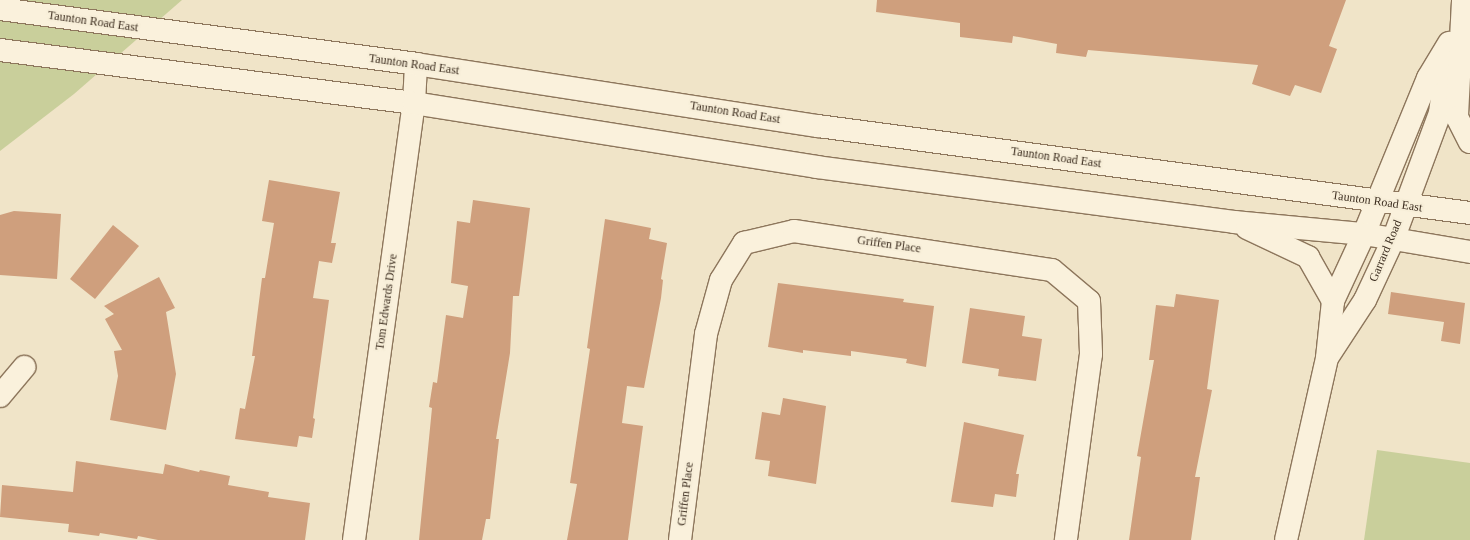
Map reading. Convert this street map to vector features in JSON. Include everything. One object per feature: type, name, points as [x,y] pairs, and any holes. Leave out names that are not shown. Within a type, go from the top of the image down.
[{"type":"main road","name":"Garrard Road","points":[[1327,358],[1365,300],[1393,240],[1404,206],[1440,113],[1449,43],[1463,0]]},
{"type":"main road","points":[[1463,0],[1457,117],[1470,142]]},
{"type":"main road","name":"Taunton Road East","points":[[0,9],[416,64],[818,126],[1404,206],[1470,213]]},
{"type":"main road","name":"Garrard Road","points":[[1286,540],[1327,358],[1333,301],[1364,234],[1376,201],[1428,78],[1449,43]]},
{"type":"main road","points":[[0,50],[414,103],[817,166],[1234,222],[1364,234],[1470,252]]},
{"type":"main road","name":"Tom Edwards Drive","points":[[354,540],[414,103],[416,64]]},
{"type":"main road","points":[[1234,222],[1308,257],[1333,301]]},
{"type":"main road","name":"Griffen Place","points":[[680,540],[706,334],[721,280],[744,243],[794,231],[1052,270],[1089,301],[1091,354],[1066,540]]},
{"type":"main road","points":[[0,396],[24,367]]},
{"type":"green space","points":[[0,0],[182,0],[74,94],[0,151]]},
{"type":"green space","points":[[1377,450],[1470,463],[1470,540],[1364,540]]},
{"type":"building","points":[[877,0],[1346,0],[1329,46],[1337,49],[1321,93],[1295,85],[1290,96],[1252,84],[1258,65],[1088,50],[1086,57],[1056,53],[1057,44],[1013,36],[1012,43],[960,37],[960,23],[876,12]]},
{"type":"building","points":[[269,180],[340,192],[331,243],[336,243],[332,263],[319,261],[313,298],[329,300],[313,418],[315,419],[312,438],[299,436],[297,447],[235,439],[240,408],[245,409],[255,356],[252,356],[262,278],[265,278],[274,223],[262,221]]},
{"type":"building","points":[[473,200],[530,208],[519,296],[513,296],[510,353],[496,439],[499,439],[490,519],[486,519],[482,540],[419,540],[432,408],[429,407],[433,382],[437,383],[446,315],[463,318],[468,286],[451,283],[457,221],[470,223]]},
{"type":"building","points":[[14,211],[61,214],[57,279],[0,275],[0,215]]},
{"type":"building","points":[[605,219],[651,228],[649,239],[667,243],[661,279],[663,280],[661,298],[644,388],[627,386],[622,423],[643,426],[628,540],[567,540],[577,484],[570,483],[590,349],[587,348]]},
{"type":"building","points":[[113,225],[139,246],[95,299],[70,279]]},
{"type":"building","points":[[159,277],[175,308],[166,312],[176,374],[166,430],[110,420],[118,376],[114,351],[122,350],[105,319],[114,314],[104,306]]},
{"type":"building","points":[[778,283],[904,299],[903,302],[934,306],[926,367],[906,363],[907,359],[851,351],[851,356],[803,350],[803,353],[768,347]]},
{"type":"building","points":[[1391,292],[1465,303],[1460,344],[1441,341],[1444,322],[1388,314]]},
{"type":"building","points":[[1176,294],[1219,300],[1207,389],[1212,390],[1195,477],[1200,477],[1191,540],[1129,540],[1141,457],[1137,456],[1154,360],[1149,360],[1156,305],[1174,307]]},
{"type":"building","points":[[970,308],[1025,316],[1022,336],[1042,339],[1036,381],[998,376],[999,369],[962,363]]},
{"type":"building","points":[[783,398],[826,406],[816,484],[768,476],[770,461],[755,459],[762,412],[780,415]]},
{"type":"building","points":[[964,422],[1024,435],[1016,474],[1019,474],[1016,497],[995,494],[993,507],[951,502]]},
{"type":"building","points":[[76,461],[163,474],[165,464],[199,472],[200,470],[230,476],[228,485],[269,492],[268,497],[310,503],[305,540],[158,540],[138,536],[137,539],[100,533],[99,536],[68,532],[69,524],[0,517],[2,485],[73,492]]}]
